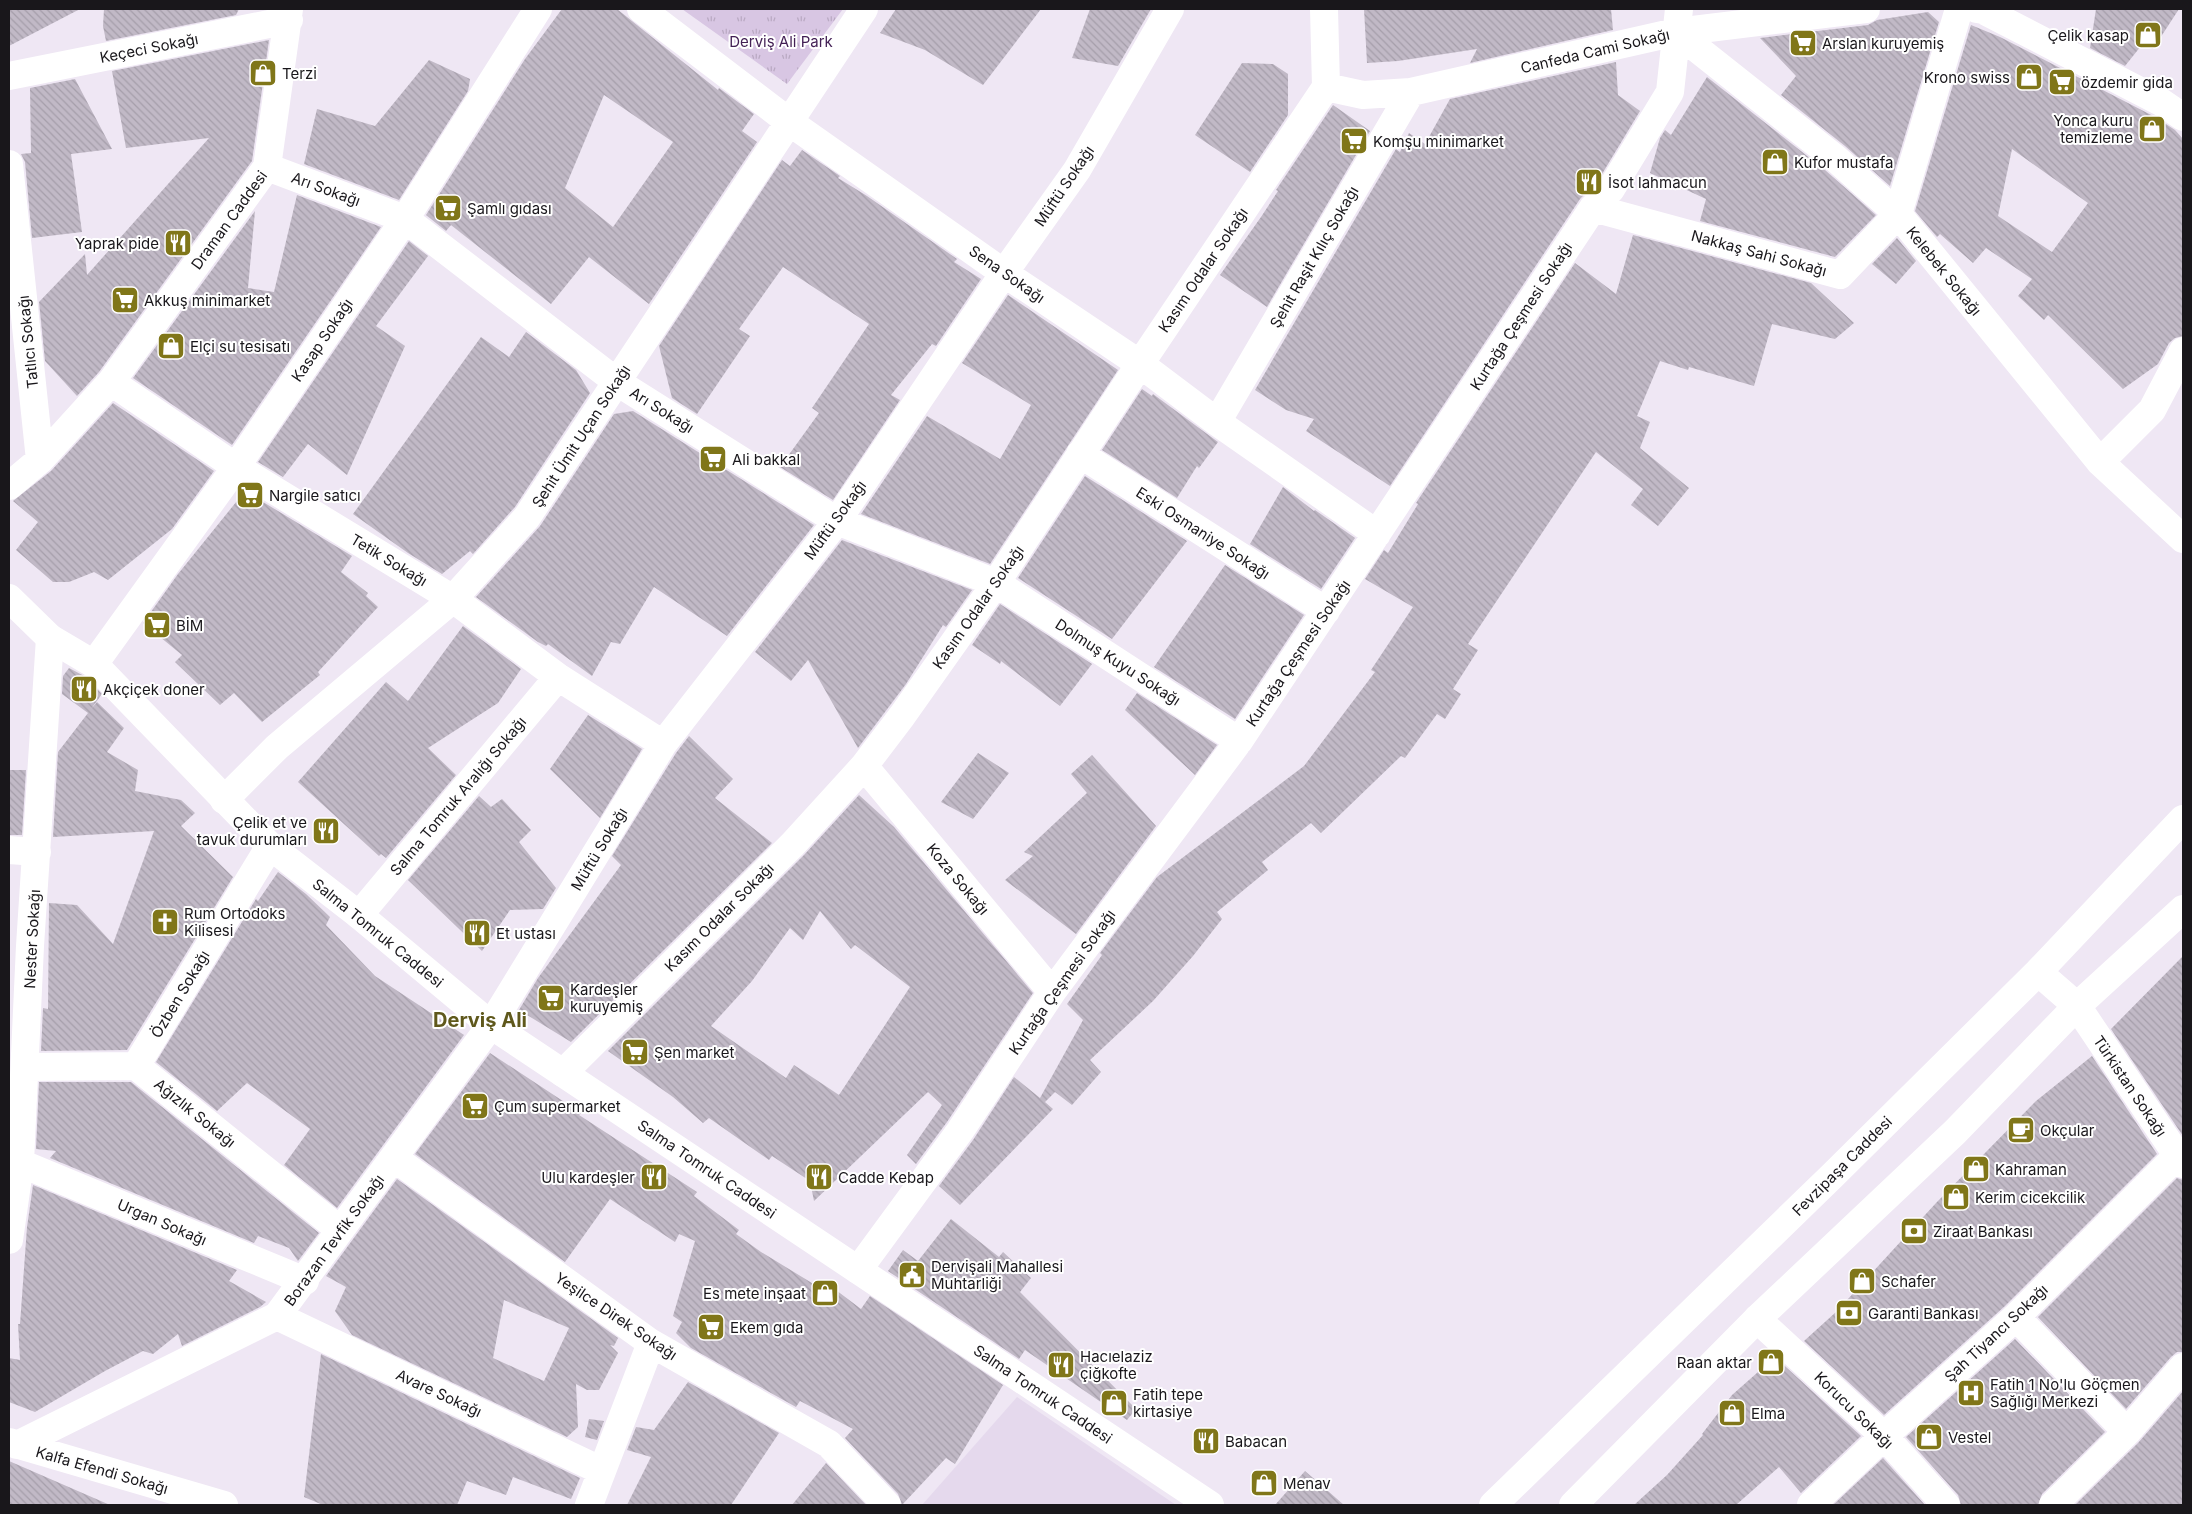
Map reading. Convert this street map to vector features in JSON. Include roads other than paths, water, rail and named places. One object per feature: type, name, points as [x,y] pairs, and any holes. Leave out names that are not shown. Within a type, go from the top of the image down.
[{"type":"street","name":"Kasap Sokağı","points":[[94,664],[236,467],[405,219],[538,9]]},
{"type":"street","name":"Sena Sokağı","points":[[641,9],[788,121],[1004,273],[1140,364],[1217,422],[1377,534]]},
{"type":"street","name":"Şehit Ümit Uçan Sokağı","points":[[224,800],[278,747],[453,599],[527,517],[864,9]]},
{"type":"street","name":"Müftü Sokağı","points":[[491,1025],[663,744],[837,521],[1004,273],[1077,170],[1170,9]]},
{"type":"street","points":[[1324,9],[1326,88]]},
{"type":"street","name":"Canfeda Cami Sokağı","points":[[1326,88],[1363,95],[1411,92],[1677,21],[1866,9]]},
{"type":"street","name":"Nakkaş Sahi Sokağı","points":[[1592,208],[1840,275],[1898,214],[1958,9]]},
{"type":"street","points":[[1977,9],[1983,10],[2144,93],[2183,117]]},
{"type":"street","name":"Keçeci Sokağı","points":[[9,76],[289,14]]},
{"type":"street","name":"Draman Caddesi","points":[[9,486],[40,460],[111,382],[267,168],[289,14]]},
{"type":"street","name":"Kurtağa Çeşmesi Sokağı","points":[[858,1270],[960,1131],[1052,992],[1239,741],[1592,208],[1611,189],[1670,92],[1677,21]]},
{"type":"street","name":"Kelebek Sokağı","points":[[1677,21],[1898,214],[2100,462],[2183,539]]},
{"type":"street","name":"Kasım Odalar Sokağı","points":[[563,1073],[793,844],[864,766],[902,716],[996,583],[1140,364],[1326,88]]},
{"type":"street","name":"Şehit Raşit Kılıç Sokağı","points":[[1217,422],[1411,92]]},
{"type":"street","name":"Arı Sokağı","points":[[267,168],[405,219],[617,382],[837,521],[996,583]]},
{"type":"street","name":"Tatlıcı Sokağı","points":[[10,182],[40,460]]},
{"type":"street","points":[[2100,462],[2152,410],[2183,351]]},
{"type":"street","name":"Tetik Sokağı","points":[[111,382],[236,467],[453,599],[558,677],[663,744]]},
{"type":"street","name":"Eski Osmaniye Sokağı","points":[[1080,454],[1326,611]]},
{"type":"street","name":"Dolmuş Kuyu Sokağı","points":[[996,583],[1239,741]]},
{"type":"street","name":"Salma Tomruk Caddesi","points":[[9,598],[50,638],[94,664],[270,846],[359,915],[491,1025],[1210,1505]]},
{"type":"street","name":"Nester Sokağı","points":[[9,1240],[20,1162],[25,1067],[20,945],[37,852],[50,638]]},
{"type":"street","name":"Salma Tomruk Aralığı Sokağı","points":[[359,915],[558,677]]},
{"type":"street","name":"Koza Sokağı","points":[[864,766],[1052,992]]},
{"type":"street","name":"Fevzipaşa Caddesi","points":[[1493,1505],[1826,1182],[2038,972],[2183,819]]},
{"type":"street","name":"Özben Sokağı","points":[[136,1066],[270,846]]},
{"type":"street","points":[[9,850],[37,852]]},
{"type":"street","points":[[1573,1505],[1757,1319],[1955,1132],[2077,1006],[2183,909]]},
{"type":"street","name":"Türkistan Sokağı","points":[[2038,972],[2077,1006],[2180,1160]]},
{"type":"street","name":"Borazan Tevfik Sokağı","points":[[13,1444],[277,1316],[491,1025]]},
{"type":"street","points":[[25,1067],[136,1066]]},
{"type":"street","name":"Ağızlık Sokağı","points":[[136,1066],[340,1230]]},
{"type":"street","name":"Yeşilce Direk Sokağı","points":[[394,1158],[651,1343],[829,1444],[887,1505]]},
{"type":"street","name":"Şah Tiyancı Sokağı","points":[[1811,1505],[1884,1436],[2016,1317],[2180,1160]]},
{"type":"street","name":"Urgan Sokağı","points":[[20,1162],[304,1281]]},
{"type":"street","name":"Avare Sokağı","points":[[277,1316],[602,1471]]},
{"type":"street","points":[[2016,1317],[2128,1432]]},
{"type":"street","name":"Korucu Sokağı","points":[[1757,1319],[1884,1436],[1946,1505]]},
{"type":"street","points":[[589,1505],[651,1343]]},
{"type":"street","points":[[2053,1505],[2128,1432],[2183,1366]]},
{"type":"street","name":"Kalfa Efendi Sokağı","points":[[13,1444],[224,1505]]},
{"type":"place","name":"Çelik kasap","points":[[2148,35]]},
{"type":"place","name":"Arslan kuruyemiş","points":[[1803,43]]},
{"type":"place","name":"Terzi","points":[[263,73]]},
{"type":"place","name":"Krono swiss","points":[[2029,77]]},
{"type":"place","name":"özdemir gida","points":[[2062,82]]},
{"type":"place","name":"Yonca kuru temizleme","points":[[2152,129]]},
{"type":"place","name":"Komşu minimarket","points":[[1354,141]]},
{"type":"place","name":"Kufor mustafa","points":[[1775,162]]},
{"type":"place","name":"İsot lahmacun","points":[[1589,182]]},
{"type":"place","name":"Şamlı gıdası","points":[[448,208]]},
{"type":"place","name":"Yaprak pide","points":[[178,243]]},
{"type":"place","name":"Akkuş minimarket","points":[[125,300]]},
{"type":"place","name":"Elçi su tesisatı","points":[[171,346]]},
{"type":"place","name":"Ali bakkal","points":[[713,459]]},
{"type":"place","name":"Nargile satıcı","points":[[250,495]]},
{"type":"place","name":"BİM","points":[[157,625]]},
{"type":"place","name":"Akçiçek doner","points":[[84,689]]},
{"type":"place","name":"Çelik et ve tavuk durumları","points":[[326,831]]},
{"type":"place","name":"Rum Ortodoks Kilisesi","points":[[165,922]]},
{"type":"place","name":"Et ustası","points":[[477,933]]},
{"type":"place","name":"Kardeşler kuruyemiş","points":[[551,998]]},
{"type":"place","name":"Şen market","points":[[635,1052]]},
{"type":"place","name":"Çum supermarket","points":[[475,1106]]},
{"type":"place","name":"Okçular","points":[[2021,1130]]},
{"type":"place","name":"Kahraman","points":[[1976,1169]]},
{"type":"place","name":"Ulu kardeşler","points":[[654,1177]]},
{"type":"place","name":"Cadde Kebap","points":[[819,1177]]},
{"type":"place","name":"Kerim cicekcilik","points":[[1956,1197]]},
{"type":"place","name":"Ziraat Bankası","points":[[1914,1231]]},
{"type":"place","name":"Dervişali Mahallesi Muhtarliği","points":[[912,1275]]},
{"type":"place","name":"Schafer","points":[[1862,1281]]},
{"type":"place","name":"Es mete inşaat","points":[[825,1293]]},
{"type":"place","name":"Garanti Bankası","points":[[1849,1313]]},
{"type":"place","name":"Ekem gıda","points":[[711,1327]]},
{"type":"place","name":"Raan aktar","points":[[1771,1362]]},
{"type":"place","name":"Hacıelaziz çiğkofte","points":[[1061,1365]]},
{"type":"place","name":"Fatih 1 No'lu Göçmen Sağlığı Merkezi","points":[[1971,1393]]},
{"type":"place","name":"Fatih tepe kirtasiye","points":[[1114,1403]]},
{"type":"place","name":"Elma","points":[[1732,1413]]},
{"type":"place","name":"Vestel","points":[[1929,1437]]},
{"type":"place","name":"Babacan","points":[[1206,1441]]},
{"type":"place","name":"Menav","points":[[1264,1483]]},
{"type":"district","name":"Derviş Ali","points":[[480,1020]]},
{"type":"park label","name":"Derviş Ali Park","points":[[781,41]]}]
